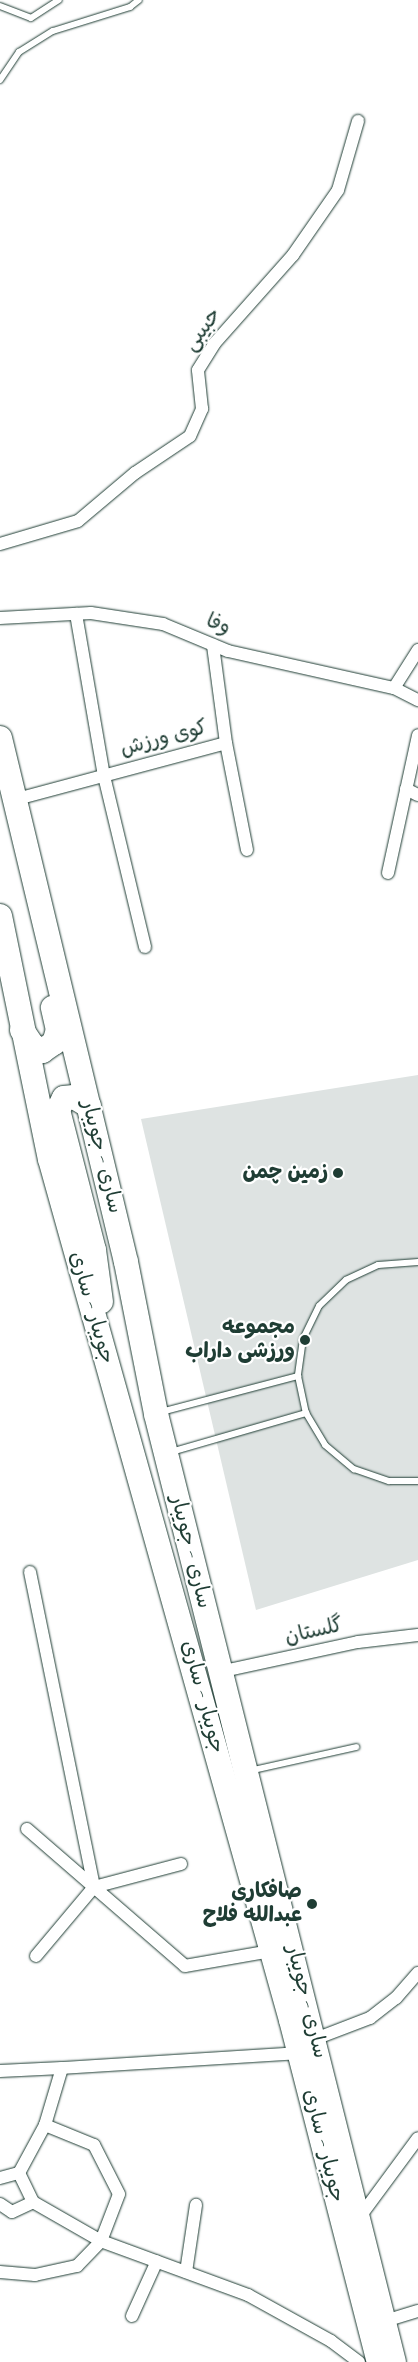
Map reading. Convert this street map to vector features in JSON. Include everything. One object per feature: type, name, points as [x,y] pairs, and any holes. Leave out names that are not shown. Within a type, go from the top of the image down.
[{"type":"highway","name":"ساری - جویبار","points":[[0,738],[17,799],[126,1262],[165,1453],[219,1672],[246,1772],[307,2046],[359,2218],[394,2362]]},
{"type":"highway","points":[[21,1028],[32,1045],[42,1051],[54,1043],[58,1030],[40,959],[37,924],[41,902]]},
{"type":"highway","name":"جویبار - ساری","points":[[0,916],[21,1028],[46,1144],[99,1339],[155,1526],[271,1951],[307,2046],[378,2362]]},
{"type":"highway","points":[[89,1106],[74,1097],[64,1098],[58,1110],[102,1293],[99,1339]]},
{"type":"street","name":"حبیبی","points":[[0,544],[78,521],[135,473],[190,436],[202,409],[198,370],[214,344],[293,254],[338,190],[358,121]]},
{"type":"street","name":"وفا","points":[[0,618],[76,614],[163,624],[213,645],[314,673],[394,688],[418,700]]},
{"type":"street","points":[[76,614],[104,776],[145,947]]},
{"type":"street","name":"کوی ورزش","points":[[17,799],[226,743],[213,645]]},
{"type":"street","points":[[394,688],[418,650]]},
{"type":"street","points":[[388,873],[418,734]]},
{"type":"street","points":[[226,743],[247,850]]},
{"type":"street","points":[[406,789],[418,796]]},
{"type":"street","points":[[30,1572],[94,1887]]},
{"type":"street","name":"گلستان","points":[[219,1672],[358,1642],[418,1635]]},
{"type":"street","points":[[27,1829],[185,1966],[271,1951]]},
{"type":"street","points":[[36,1956],[94,1887],[181,1864]]},
{"type":"street","points":[[0,2071],[62,2068],[307,2046],[370,2018],[396,1998],[418,1973]]},
{"type":"street","points":[[0,2178],[19,2173],[45,2125],[62,2068]]},
{"type":"street","points":[[0,2272],[35,2275],[77,2266],[101,2241],[119,2194],[94,2145],[45,2125]]},
{"type":"street","points":[[359,2218],[418,2138]]},
{"type":"street","points":[[19,2173],[33,2202],[101,2241],[248,2294],[331,2341],[359,2362]]},
{"type":"street","points":[[1,2200],[12,2212],[33,2202]]},
{"type":"street","points":[[186,2272],[196,2205]]},
{"type":"street","points":[[132,2316],[157,2261]]},
{"type":"street","points":[[385,2321],[418,2312]]},
{"type":"lane","points":[[0,6],[31,18],[59,0]]},
{"type":"lane","points":[[0,80],[19,52],[53,31],[130,7],[139,0]]},
{"type":"lane","points":[[418,1262],[378,1265],[346,1280],[320,1306],[303,1339],[298,1376],[306,1413],[325,1445],[354,1469],[389,1481],[418,1482]]},
{"type":"lane","points":[[156,1414],[298,1376]]},
{"type":"lane","points":[[165,1453],[306,1413]]},
{"type":"lane","points":[[246,1772],[356,1747]]},
{"type":"shaded area","name":"مجموعه ورزشی داراب","points":[[418,1075],[418,1560],[256,1610],[141,1119]]},
{"type":"place","name":"زمین چمن","points":[[338,1173]]},
{"type":"place","name":"مجموعه ورزشی داراب","points":[[305,1340]]},
{"type":"place","name":"صافکاری عبدالله فلاح","points":[[312,1904]]}]
